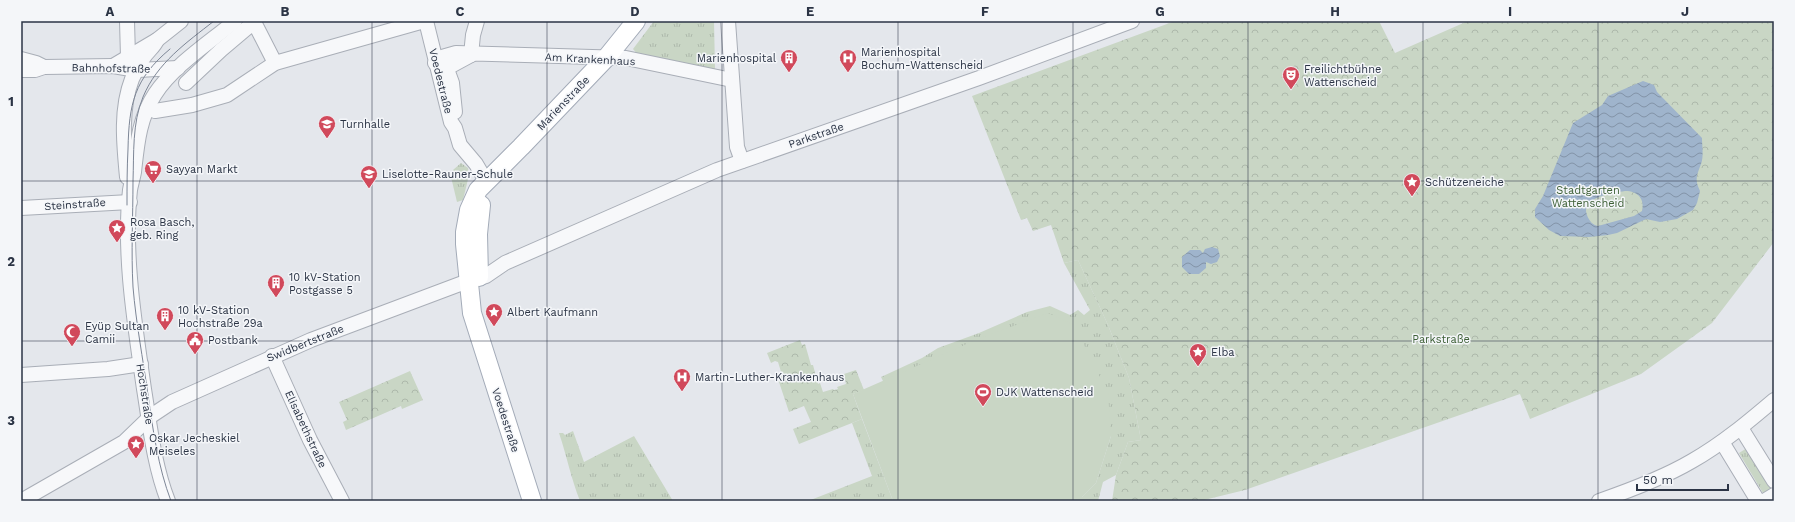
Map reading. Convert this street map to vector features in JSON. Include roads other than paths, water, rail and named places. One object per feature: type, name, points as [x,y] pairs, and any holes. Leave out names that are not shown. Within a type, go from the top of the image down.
[{"type":"main road","name":"Marienstraße","points":[[486,181],[522,147],[607,57],[636,21]]},
{"type":"main road","name":"Voedestraße","points":[[486,181],[479,220],[478,250],[473,280],[472,313],[532,501]]},
{"type":"main road","name":"Voedestraße","points":[[473,280],[465,232],[472,200],[486,181]]},
{"type":"street","points":[[127,21],[128,57]]},
{"type":"street","points":[[113,66],[157,40],[181,21]]},
{"type":"street","name":"Hochstraße","points":[[168,501],[160,478],[149,418],[131,284],[130,195],[137,141],[148,108],[155,94],[178,68],[235,21]]},
{"type":"street","points":[[471,55],[473,34],[477,21]]},
{"type":"street","points":[[728,21],[737,147],[742,161]]},
{"type":"street","name":"Parkstraße","points":[[473,280],[486,276],[505,263],[717,170],[973,80],[1114,24],[1132,21]]},
{"type":"street","points":[[186,83],[254,22],[275,62]]},
{"type":"street","points":[[148,108],[155,111],[192,105],[227,96],[275,62],[427,25]]},
{"type":"street","name":"Voedestraße","points":[[427,25],[441,63],[443,86],[451,122],[455,128],[460,145],[476,164],[486,181]]},
{"type":"street","name":"Hochstraße","points":[[130,195],[127,180],[124,141],[125,107],[132,79],[144,57],[153,48],[157,40]]},
{"type":"street","name":"Am Krankenhaus","points":[[441,63],[456,53],[471,55],[626,58],[732,80]]},
{"type":"street","name":"Bahnhofstraße","points":[[21,59],[44,67]]},
{"type":"street","name":"Bahnhofstraße","points":[[21,70],[35,70],[44,67],[113,66],[137,70],[178,68]]},
{"type":"street","points":[[178,68],[186,83],[192,105]]},
{"type":"street","name":"Steinstraße","points":[[21,208],[130,195]]},
{"type":"street","points":[[478,250],[489,260],[505,263]]},
{"type":"street","name":"Swidbertstraße","points":[[21,501],[124,442],[149,418],[172,402],[272,356],[473,280]]},
{"type":"street","name":"Elisabethstraße","points":[[272,356],[310,440],[342,501]]},
{"type":"street","points":[[21,375],[120,368],[141,364]]},
{"type":"street","points":[[1599,501],[1638,487],[1692,461],[1741,428],[1774,400]]},
{"type":"street","points":[[1741,428],[1774,481]]},
{"type":"street","points":[[1722,442],[1758,501]]},
{"type":"street","points":[[1764,501],[1774,495]]},
{"type":"water","points":[[1643,81],[1654,85],[1657,92],[1702,138],[1702,161],[1697,177],[1697,183],[1700,191],[1697,203],[1693,210],[1677,219],[1660,222],[1646,219],[1617,233],[1608,235],[1589,237],[1560,236],[1549,230],[1535,217],[1535,209],[1543,196],[1573,123],[1602,105],[1608,96]],"holes":[[[1630,191],[1640,196],[1643,207],[1642,211],[1634,216],[1598,226],[1594,225],[1590,221],[1586,209],[1588,204],[1593,200],[1606,195]]]},
{"type":"water","points":[[1212,247],[1218,249],[1220,256],[1217,262],[1211,264],[1206,262],[1206,268],[1199,274],[1189,274],[1182,267],[1182,257],[1190,250],[1200,250],[1203,253],[1205,249]]},
{"type":"tram line","points":[[171,501],[166,488],[156,448],[134,300],[132,274],[134,139],[139,107],[156,74],[173,54],[214,21]]},
{"type":"tram line","points":[[127,205],[127,170],[132,105],[141,82],[148,71],[170,49]]},
{"type":"place","name":"Marienhospital","points":[[789,73]]},
{"type":"place","name":"Marienhospital Bochum-Wattenscheid","points":[[848,73]]},
{"type":"place","name":"Freilichtbühne Wattenscheid","points":[[1291,90]]},
{"type":"place","name":"Turnhalle","points":[[327,139]]},
{"type":"place","name":"Sayyan Markt","points":[[153,184]]},
{"type":"place","name":"Liselotte-Rauner-Schule","points":[[369,189]]},
{"type":"place","name":"Schützeneiche","points":[[1412,197]]},
{"type":"place","name":"Rosa Basch, geb. Ring","points":[[117,243]]},
{"type":"place","name":"10 kV-Station Postgasse 5","points":[[276,298]]},
{"type":"place","name":"Albert Kaufmann","points":[[494,327]]},
{"type":"place","name":"10 kV-Station Hochstraße 29a","points":[[165,331]]},
{"type":"place","name":"Eyüp Sultan Camii","points":[[72,347]]},
{"type":"place","name":"Postbank","points":[[195,355]]},
{"type":"place","name":"Elba","points":[[1198,367]]},
{"type":"place","name":"Martin-Luther-Krankenhaus","points":[[682,392]]},
{"type":"place","name":"DJK Wattenscheid","points":[[983,407]]},
{"type":"place","name":"Oskar Jecheskiel Meiseles","points":[[136,459]]},
{"type":"park label","name":"Stadtgarten Wattenscheid","points":[[1588,196]]}]
